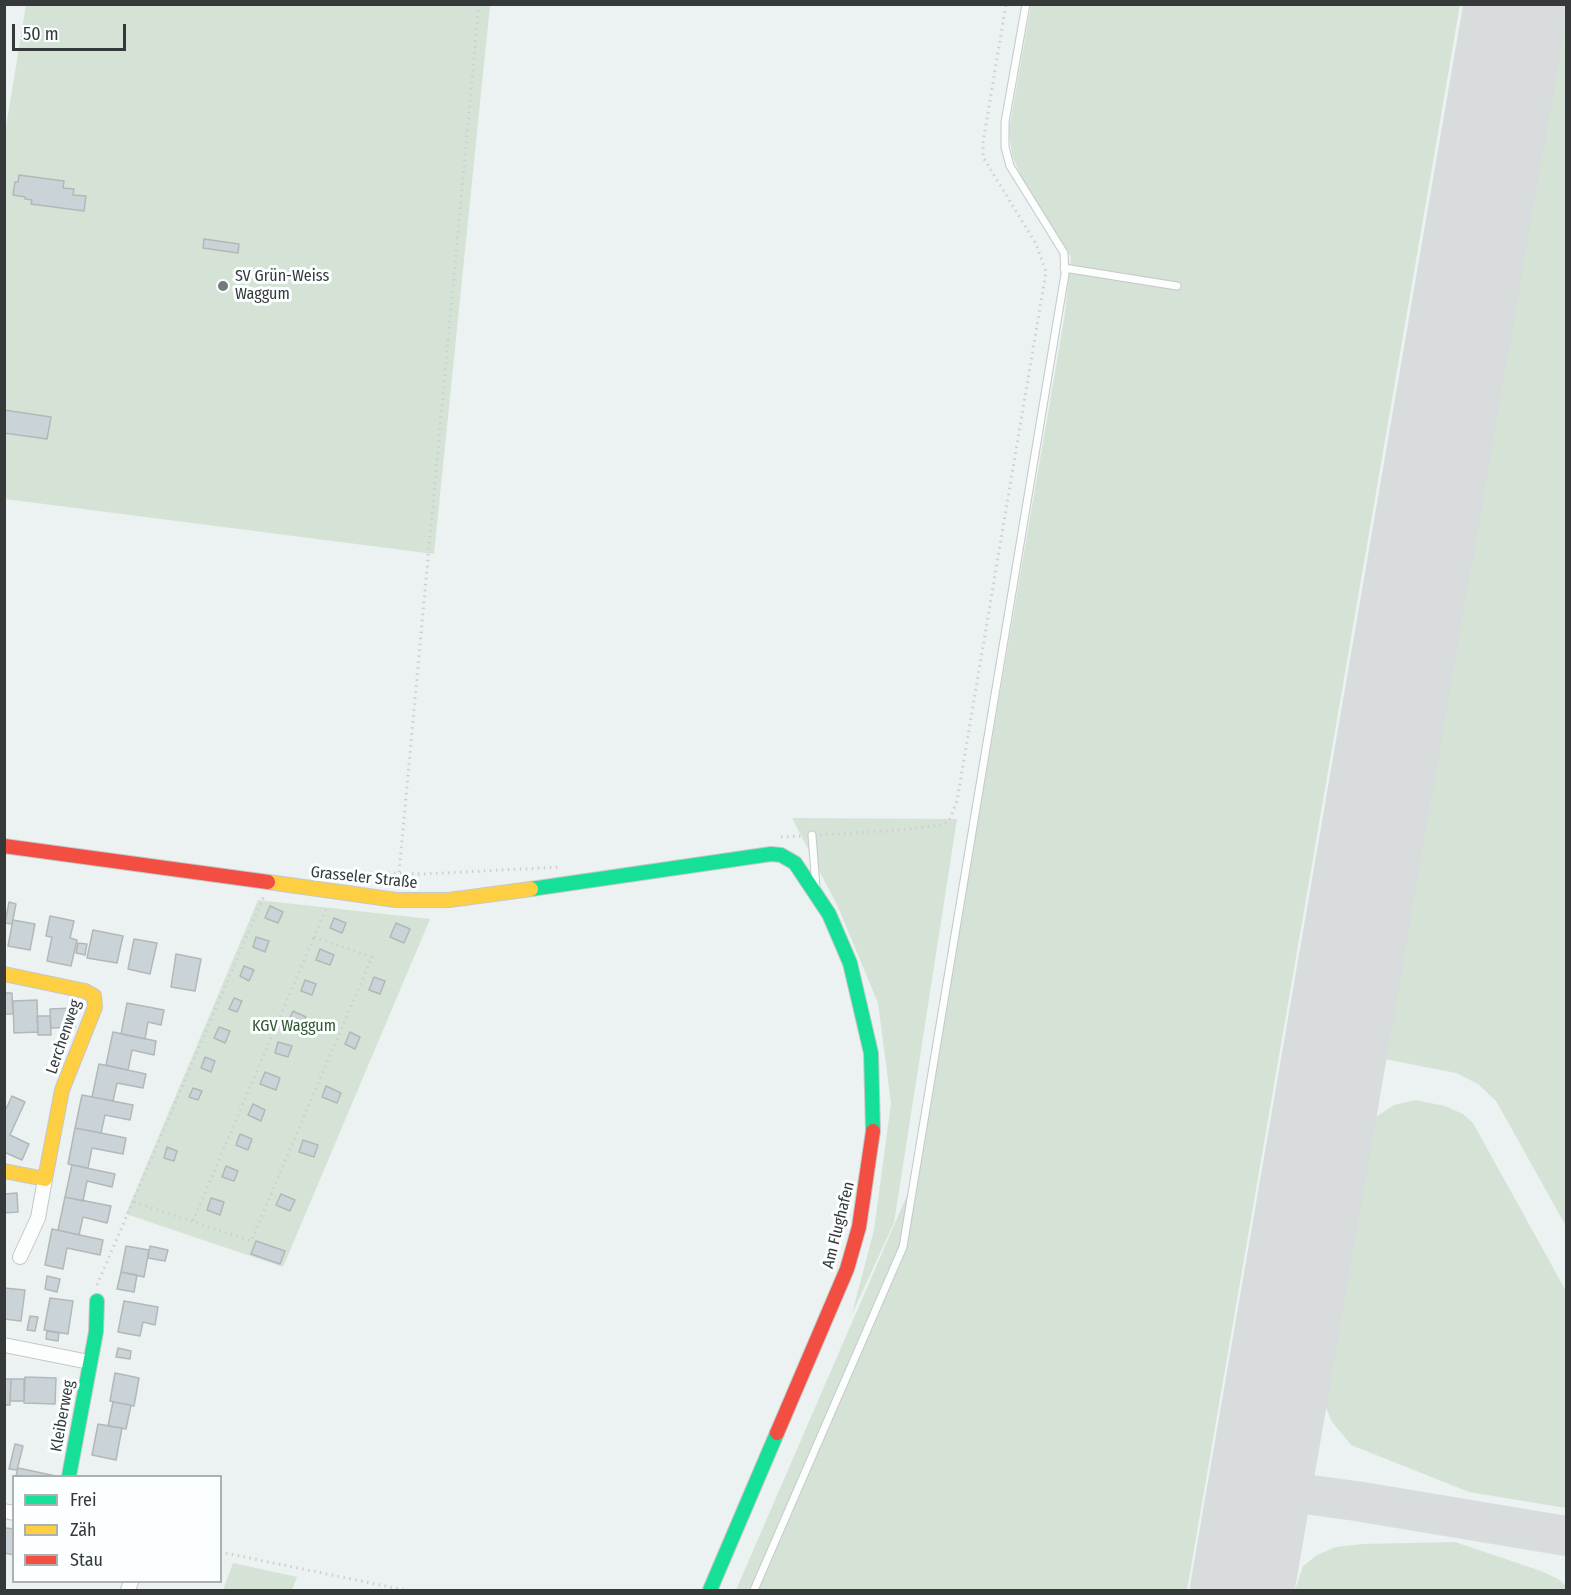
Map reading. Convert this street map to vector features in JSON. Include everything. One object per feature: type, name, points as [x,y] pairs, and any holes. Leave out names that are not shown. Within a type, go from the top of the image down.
[{"type":"street","name":"Grasseler Straße","points":[[4,846],[396,900],[449,900],[493,895],[771,854],[791,859]]},
{"type":"street","name":"Am Flughafen","points":[[710,1590],[847,1269],[866,1186],[874,1103],[871,1053],[850,963],[816,892],[791,859]]},
{"type":"street","name":"Lerchenweg","points":[[4,974],[86,991],[94,996],[95,1007],[62,1090],[38,1218],[20,1257]]},
{"type":"street","points":[[4,1172],[45,1179]]},
{"type":"street","name":"Kleiberweg","points":[[69,1475],[98,1316],[97,1301]]},
{"type":"street","name":"Kleiberweg","points":[[4,1344],[89,1362]]},
{"type":"lane","points":[[754,1590],[903,1247],[1064,268],[1064,253],[1010,166],[1005,147],[1005,122],[1026,4]]},
{"type":"lane","points":[[1064,268],[1177,286]]},
{"type":"lane","points":[[812,835],[816,892]]},
{"type":"path","points":[[4,12],[6,4]]},
{"type":"path","points":[[396,900],[479,4]]},
{"type":"path","points":[[778,837],[901,831],[941,825],[949,821],[957,801],[1046,272],[1036,244],[985,162],[982,152],[1006,4]]},
{"type":"path","points":[[306,870],[490,873],[567,866]]},
{"type":"path","points":[[97,1301],[97,1285],[269,884]]},
{"type":"path","points":[[193,1221],[332,892]]},
{"type":"path","points":[[134,1202],[251,1240],[372,957],[314,937]]},
{"type":"path","points":[[222,1552],[405,1590]]},
{"type":"green space","name":"SV Grün-Weiss Waggum","points":[[26,5],[490,5],[434,554],[5,499],[5,133]]},
{"type":"green space","points":[[1031,5],[1460,5],[1187,1590],[736,1590],[918,1170],[1064,320],[1071,257],[1022,179],[1012,155],[1009,130]]},
{"type":"green space","points":[[1566,9],[1566,1226],[1496,1101],[1478,1084],[1456,1073],[1384,1059]]},
{"type":"green space","points":[[792,818],[957,819],[894,1223],[852,1314],[874,1230],[891,1103],[878,1003],[838,907]]},
{"type":"green space","name":"KGV Waggum","points":[[258,900],[430,919],[283,1267],[126,1214]]},
{"type":"green space","points":[[1415,1100],[1445,1106],[1463,1114],[1473,1123],[1566,1291],[1566,1508],[1469,1492],[1351,1445],[1332,1422],[1325,1405],[1374,1118],[1394,1105]]},
{"type":"green space","points":[[1455,1542],[1541,1571],[1558,1579],[1566,1586],[1566,1590],[1295,1590],[1303,1566],[1317,1555],[1336,1547],[1363,1544]]},
{"type":"green space","points":[[233,1563],[297,1577],[292,1590],[223,1590]]},
{"type":"building","points":[[19,175],[64,181],[63,188],[74,189],[73,195],[86,196],[84,211],[31,204],[32,200],[13,195],[15,182],[18,182]]},
{"type":"building","points":[[204,239],[239,244],[238,253],[203,248]]},
{"type":"building","points":[[4,410],[51,417],[47,439],[4,433]]},
{"type":"building","points":[[9,902],[16,904],[12,924],[5,923]]},
{"type":"building","points":[[270,906],[283,912],[278,923],[265,918]]},
{"type":"building","points":[[50,916],[74,921],[70,938],[77,940],[71,966],[47,961],[52,937],[46,936]]},
{"type":"building","points":[[334,918],[346,923],[342,933],[330,928]]},
{"type":"building","points":[[13,920],[35,924],[30,950],[8,946]]},
{"type":"building","points":[[396,923],[410,929],[404,943],[390,937]]},
{"type":"building","points":[[93,930],[123,936],[117,963],[87,958]]},
{"type":"building","points":[[256,937],[269,941],[265,952],[253,947]]},
{"type":"building","points":[[134,939],[157,943],[150,974],[128,969]]},
{"type":"building","points":[[78,943],[87,944],[85,955],[76,953]]},
{"type":"building","points":[[320,949],[334,955],[330,965],[316,960]]},
{"type":"building","points":[[176,954],[201,959],[195,991],[171,987]]},
{"type":"building","points":[[244,966],[254,970],[249,981],[240,976]]},
{"type":"building","points":[[374,977],[385,981],[380,994],[369,990]]},
{"type":"building","points":[[305,980],[316,984],[312,995],[301,991]]},
{"type":"building","points":[[4,993],[12,993],[13,1014],[5,1014]]},
{"type":"building","points":[[234,998],[242,1001],[237,1012],[229,1009]]},
{"type":"building","points":[[37,1000],[38,1032],[14,1033],[13,1001]]},
{"type":"building","points":[[127,1003],[164,1010],[161,1025],[148,1022],[145,1039],[121,1034]]},
{"type":"building","points":[[74,1008],[75,1027],[51,1028],[50,1009]]},
{"type":"building","points":[[293,1011],[306,1017],[301,1027],[288,1021]]},
{"type":"building","points":[[37,1016],[50,1016],[51,1035],[38,1035]]},
{"type":"building","points":[[219,1027],[230,1031],[225,1043],[214,1038]]},
{"type":"building","points":[[113,1032],[156,1041],[154,1055],[132,1050],[128,1070],[106,1065]]},
{"type":"building","points":[[350,1032],[360,1037],[355,1049],[345,1044]]},
{"type":"building","points":[[278,1042],[292,1046],[288,1057],[275,1053]]},
{"type":"building","points":[[205,1057],[215,1061],[211,1072],[201,1068]]},
{"type":"building","points":[[99,1064],[146,1074],[143,1088],[117,1083],[113,1101],[92,1097]]},
{"type":"building","points":[[265,1072],[280,1078],[276,1090],[260,1084]]},
{"type":"building","points":[[326,1086],[341,1093],[337,1103],[322,1097]]},
{"type":"building","points":[[193,1088],[202,1091],[198,1100],[189,1097]]},
{"type":"building","points":[[82,1095],[133,1105],[130,1120],[105,1115],[101,1133],[75,1128]]},
{"type":"building","points":[[12,1096],[25,1102],[10,1135],[29,1144],[22,1160],[4,1152],[4,1113]]},
{"type":"building","points":[[253,1104],[265,1110],[261,1121],[248,1115]]},
{"type":"building","points":[[75,1128],[126,1138],[123,1154],[92,1148],[88,1168],[68,1164]]},
{"type":"building","points":[[240,1134],[252,1139],[248,1150],[236,1145]]},
{"type":"building","points":[[303,1140],[318,1145],[314,1157],[299,1152]]},
{"type":"building","points":[[167,1147],[177,1151],[174,1161],[164,1158]]},
{"type":"building","points":[[72,1165],[115,1174],[112,1187],[87,1181],[83,1201],[65,1197]]},
{"type":"building","points":[[226,1166],[238,1171],[234,1181],[222,1177]]},
{"type":"building","points":[[17,1193],[18,1212],[4,1213],[4,1194]]},
{"type":"building","points":[[281,1194],[295,1200],[290,1211],[276,1205]]},
{"type":"building","points":[[65,1197],[111,1206],[107,1223],[83,1217],[79,1235],[58,1230]]},
{"type":"building","points":[[211,1198],[224,1202],[220,1215],[207,1210]]},
{"type":"building","points":[[52,1229],[103,1240],[100,1255],[67,1248],[63,1269],[45,1265]]},
{"type":"building","points":[[256,1241],[285,1251],[280,1264],[251,1254]]},
{"type":"building","points":[[126,1246],[149,1250],[144,1277],[121,1272]]},
{"type":"building","points":[[150,1246],[168,1250],[165,1261],[148,1258]]},
{"type":"building","points":[[121,1272],[137,1275],[134,1292],[117,1289]]},
{"type":"building","points":[[47,1276],[60,1279],[57,1292],[45,1289]]},
{"type":"building","points":[[4,1288],[25,1290],[21,1321],[4,1319]]},
{"type":"building","points":[[50,1298],[73,1301],[68,1334],[44,1330]]},
{"type":"building","points":[[124,1301],[158,1307],[155,1325],[143,1322],[140,1336],[118,1332]]},
{"type":"building","points":[[30,1316],[38,1317],[35,1331],[27,1330]]},
{"type":"building","points":[[47,1331],[59,1333],[58,1341],[46,1339]]},
{"type":"building","points":[[118,1348],[131,1351],[130,1359],[116,1357]]},
{"type":"building","points":[[115,1373],[139,1378],[134,1406],[110,1401]]},
{"type":"building","points":[[25,1377],[56,1378],[55,1404],[24,1403]]},
{"type":"building","points":[[4,1379],[11,1379],[10,1405],[4,1405]]},
{"type":"building","points":[[11,1379],[24,1379],[24,1401],[10,1401]]},
{"type":"building","points":[[113,1402],[131,1405],[126,1429],[108,1426]]},
{"type":"building","points":[[98,1424],[122,1428],[116,1460],[92,1455]]},
{"type":"building","points":[[15,1444],[23,1446],[17,1470],[9,1469]]},
{"type":"building","points":[[18,1468],[51,1475],[16,1475]]},
{"type":"building","points":[[5,1528],[12,1529],[12,1555],[4,1553]]},
{"type":"taxiway","points":[[1260,1488],[1356,1501],[1566,1536]]},
{"type":"runway","points":[[1242,1590],[1516,4]]},
{"type":"traffic: fast","points":[[531,889],[771,854],[781,855],[795,863],[829,914],[850,963],[871,1053],[873,1131]]},
{"type":"traffic: fast","points":[[69,1475],[96,1332],[97,1301]]},
{"type":"traffic: fast","points":[[710,1590],[777,1433]]},
{"type":"traffic: slow","points":[[268,882],[396,900],[449,900],[531,889]]},
{"type":"traffic: slow","points":[[4,974],[85,991],[94,996],[95,1007],[62,1090],[45,1179],[4,1171]]},
{"type":"traffic: jam","points":[[4,846],[268,882]]},
{"type":"traffic: jam","points":[[777,1433],[847,1269],[859,1227],[873,1131]]},
{"type":"place","name":"SV Grün-Weiss Waggum","points":[[223,286]]}]
